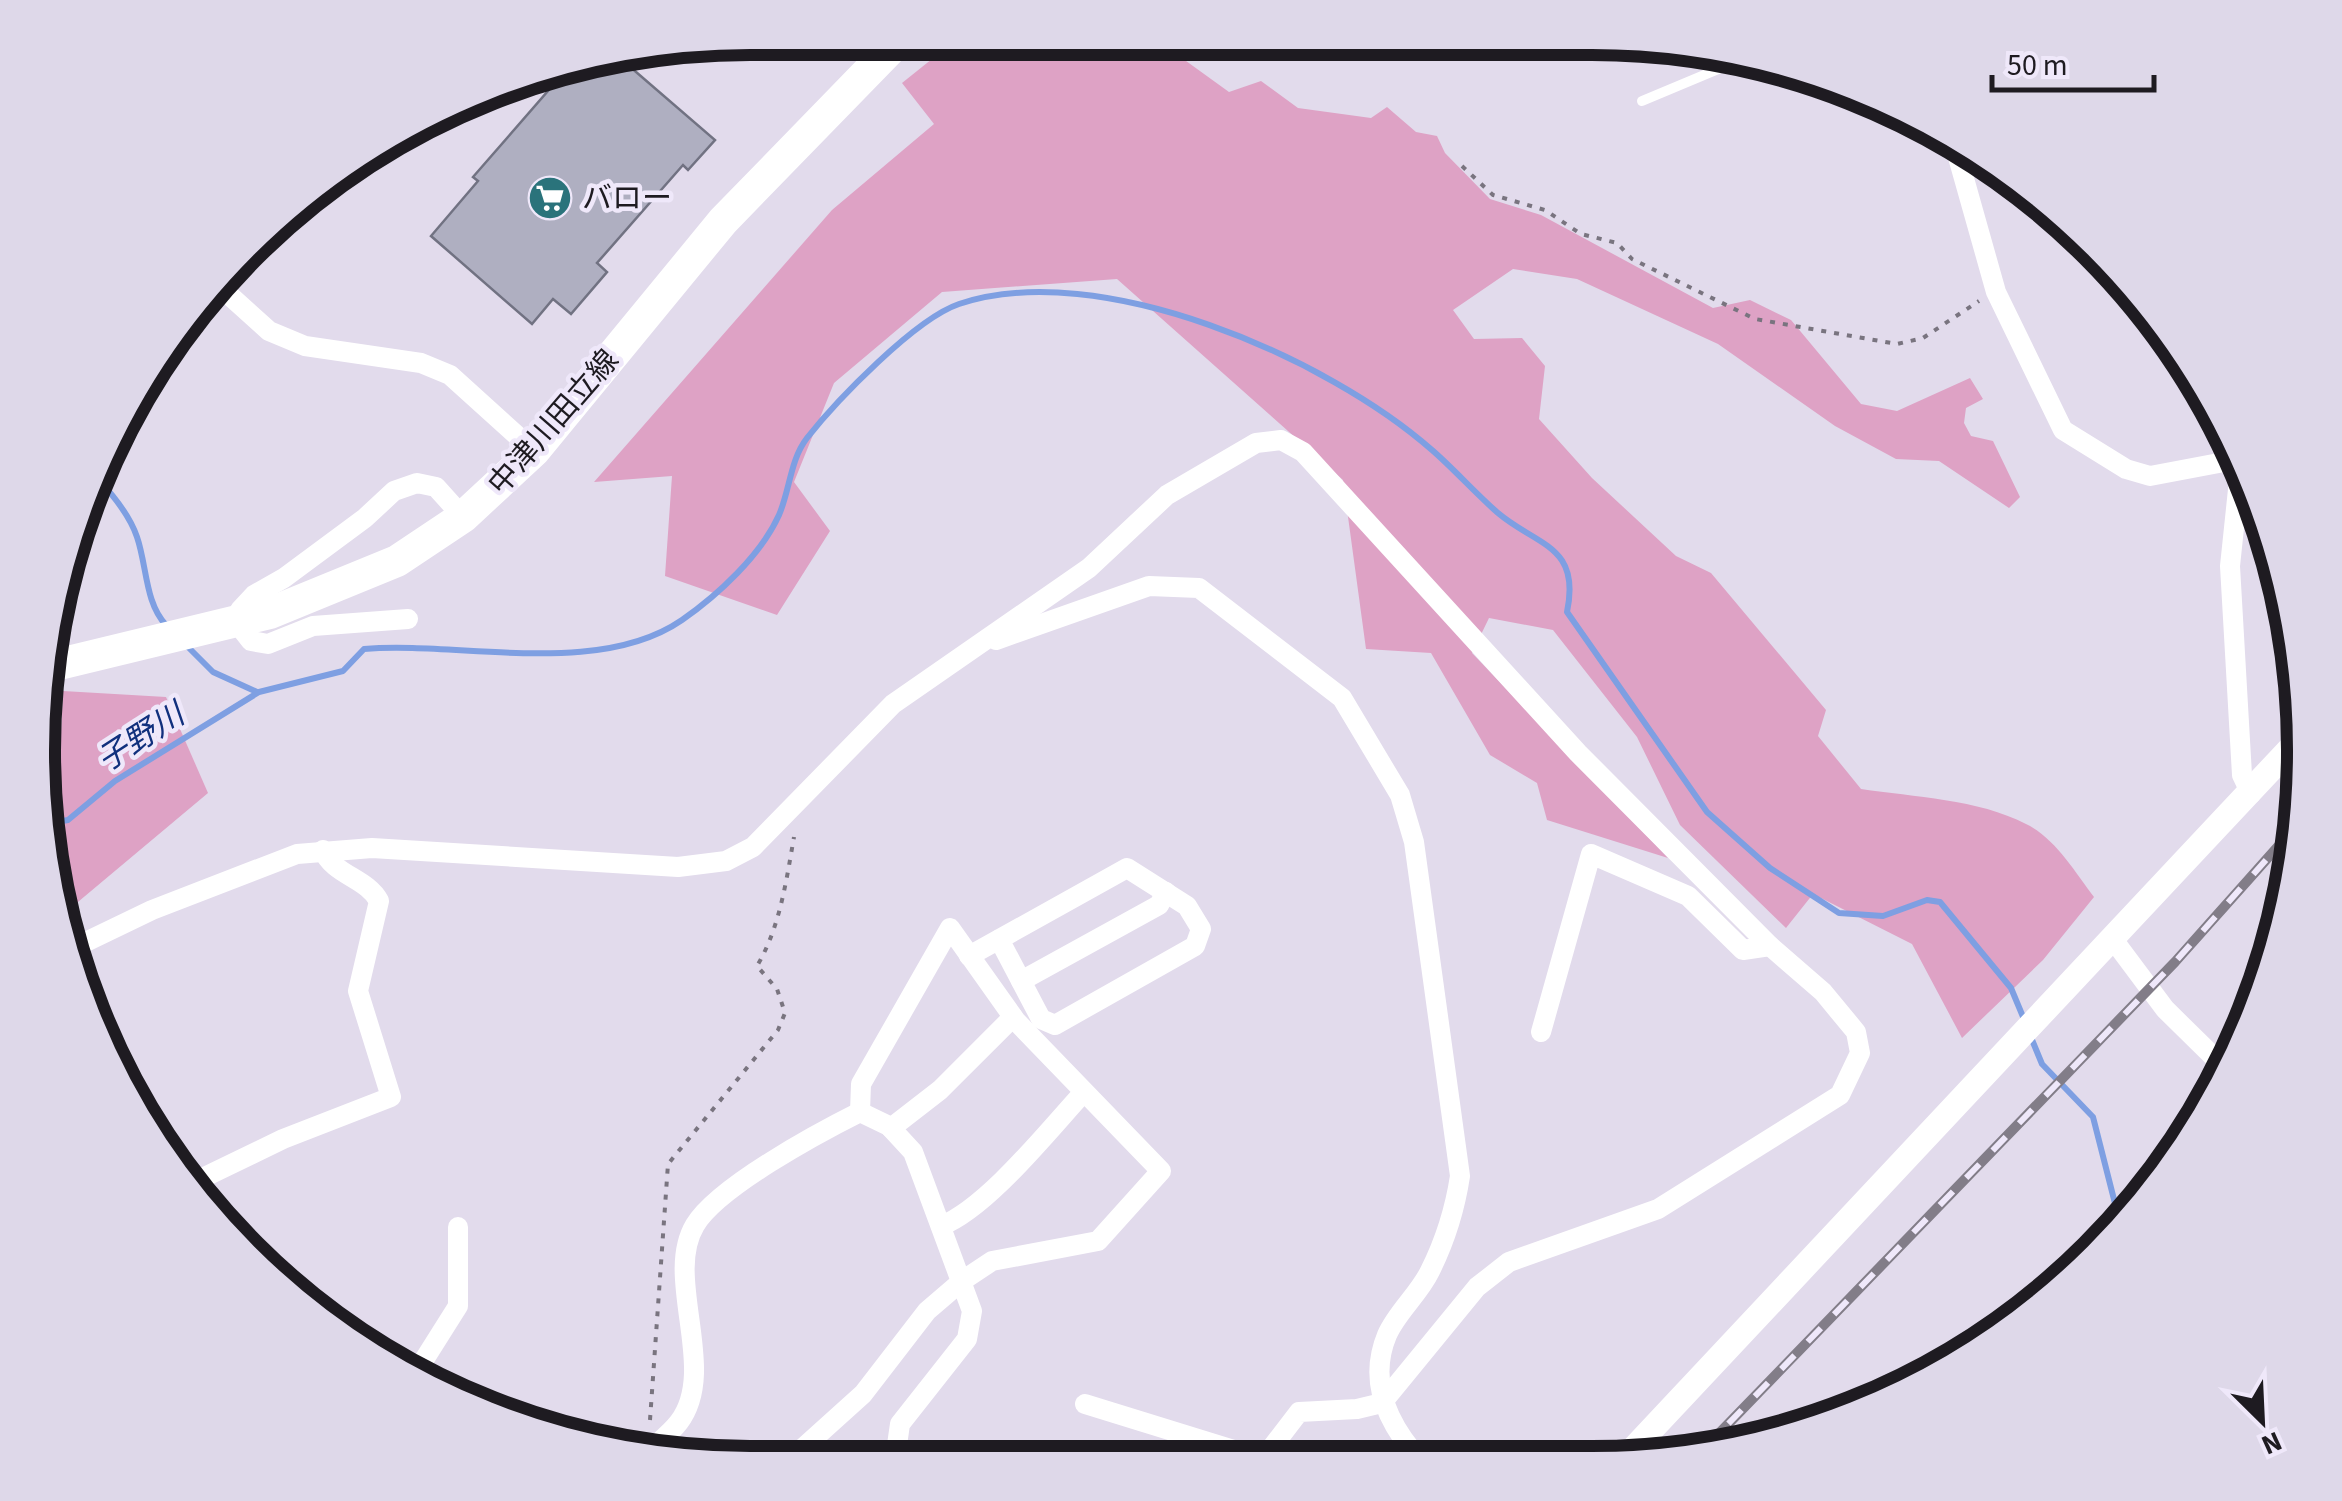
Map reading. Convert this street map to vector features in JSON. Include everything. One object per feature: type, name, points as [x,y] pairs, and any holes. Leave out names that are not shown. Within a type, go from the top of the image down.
[{"type":"main road","name":"中津川田立線","points":[[61,663],[270,613],[397,561],[464,518],[534,451],[723,220],[873,55]]},
{"type":"street","points":[[1959,160],[1996,292],[2062,430],[2074,441],[2126,469],[2150,476],[2224,463]]},
{"type":"street","points":[[227,293],[270,331],[305,346],[421,363],[450,375],[534,451]]},
{"type":"street","points":[[83,944],[232,878],[297,854],[324,850],[372,848],[678,867],[709,865],[753,847],[893,704],[1089,568],[1167,495],[1256,443],[1282,440],[1303,452],[1578,753],[1770,946],[1823,992],[1856,1032],[1860,1054],[1840,1095],[1658,1208],[1508,1262],[1476,1287],[1382,1403],[1299,1412],[1273,1446]]},
{"type":"street","points":[[408,619],[313,626],[268,644],[251,641],[240,627],[240,610],[254,595],[298,568],[394,491],[416,482],[436,487],[464,518]]},
{"type":"street","points":[[2237,492],[2230,566],[2242,775],[2251,794]]},
{"type":"street","points":[[980,644],[1149,586],[1198,588],[1342,698],[1400,795],[1414,842],[1460,1176],[1454,1211],[1429,1274],[1387,1334],[1379,1370],[1382,1403],[1406,1446]]},
{"type":"street","points":[[1637,1445],[1940,1117],[2287,753]]},
{"type":"street","points":[[202,1178],[283,1139],[391,1096],[358,991],[358,974],[379,901],[374,892],[328,860],[324,850]]},
{"type":"street","points":[[1542,1032],[1592,854],[1688,896],[1742,950],[1770,946]]},
{"type":"street","points":[[969,956],[1127,868],[1187,906],[1201,930],[1196,946],[1055,1024],[1041,1019],[999,940]]},
{"type":"street","points":[[1021,982],[1159,905],[1166,892]]},
{"type":"street","points":[[805,1446],[863,1394],[927,1311],[962,1281],[992,1262],[1098,1241],[1161,1171],[1013,1017],[950,928],[861,1084],[860,1112]]},
{"type":"street","points":[[2103,946],[2215,1058]]},
{"type":"street","points":[[891,1128],[940,1090],[1013,1017]]},
{"type":"street","points":[[941,1226],[954,1221],[1008,1172],[1083,1094]]},
{"type":"street","points":[[660,1440],[681,1420],[694,1384],[686,1260],[693,1228],[712,1203],[860,1112]]},
{"type":"street","points":[[860,1112],[891,1128],[913,1152],[972,1311],[967,1339],[900,1424],[897,1446]]},
{"type":"street","points":[[422,1363],[458,1306],[458,1227]]},
{"type":"street","points":[[1085,1404],[1221,1446]]},
{"type":"lane","points":[[1642,101],[1723,67]]},
{"type":"path","points":[[1462,166],[1493,195],[1545,210],[1582,234],[1617,243],[1632,259],[1755,319],[1907,344],[1996,292]]},
{"type":"path","points":[[652,1439],[649,1417],[668,1164],[778,1030],[785,1013],[777,989],[757,966],[770,944],[785,890],[794,836],[787,813]]},
{"type":"shaded area","points":[[937,55],[1178,55],[1229,92],[1261,81],[1298,108],[1371,118],[1387,107],[1416,132],[1437,136],[1445,153],[1490,199],[1541,215],[1713,308],[1750,300],[1791,320],[1861,404],[1897,411],[1970,378],[1983,399],[1966,408],[1964,423],[1971,436],[1993,441],[2020,497],[2009,508],[1939,461],[1896,459],[1835,426],[1718,344],[1577,279],[1513,269],[1453,310],[1474,339],[1522,338],[1545,366],[1539,419],[1592,478],[1676,556],[1711,573],[1826,710],[1818,736],[1861,789],[1967,804],[2026,824],[2055,847],[2094,897],[2043,960],[1962,1038],[1912,944],[1813,894],[1786,928],[1680,825],[1637,737],[1553,630],[1489,618],[1472,653],[1668,858],[1547,820],[1537,783],[1490,755],[1431,653],[1366,649],[1343,480],[1117,279],[942,292],[834,383],[794,482],[830,531],[777,615],[665,576],[672,476],[594,482],[832,210],[934,124],[902,83]]},
{"type":"shaded area","points":[[63,691],[166,697],[208,793],[73,906],[56,796],[55,738],[61,733]]},
{"type":"building","points":[[629,66],[715,140],[688,170],[683,165],[597,263],[607,272],[571,314],[553,299],[532,324],[431,236],[478,181],[473,177],[554,84]]},
{"type":"waterway","name":"子野川","points":[[59,822],[68,820],[115,781],[259,692],[343,671],[364,649],[570,653],[648,638],[696,610],[750,559],[779,515],[797,456],[807,438],[899,343],[959,304],[1015,293],[1077,294],[1143,305],[1209,325],[1274,351],[1388,415],[1432,450],[1498,513],[1562,560],[1570,590],[1567,612],[1707,812],[1770,868],[1839,913],[1883,916],[1927,900],[1940,902],[2011,988],[2026,1024]]},
{"type":"waterway","points":[[106,489],[134,529],[150,595],[166,625]]},
{"type":"waterway","points":[[186,645],[213,672],[257,692]]},
{"type":"waterway","points":[[2030,1035],[2042,1064],[2093,1117],[2116,1207]]},
{"type":"railway","points":[[1718,1434],[2175,962],[2281,844]]},
{"type":"place","name":"バロー","points":[[550,198]]}]
